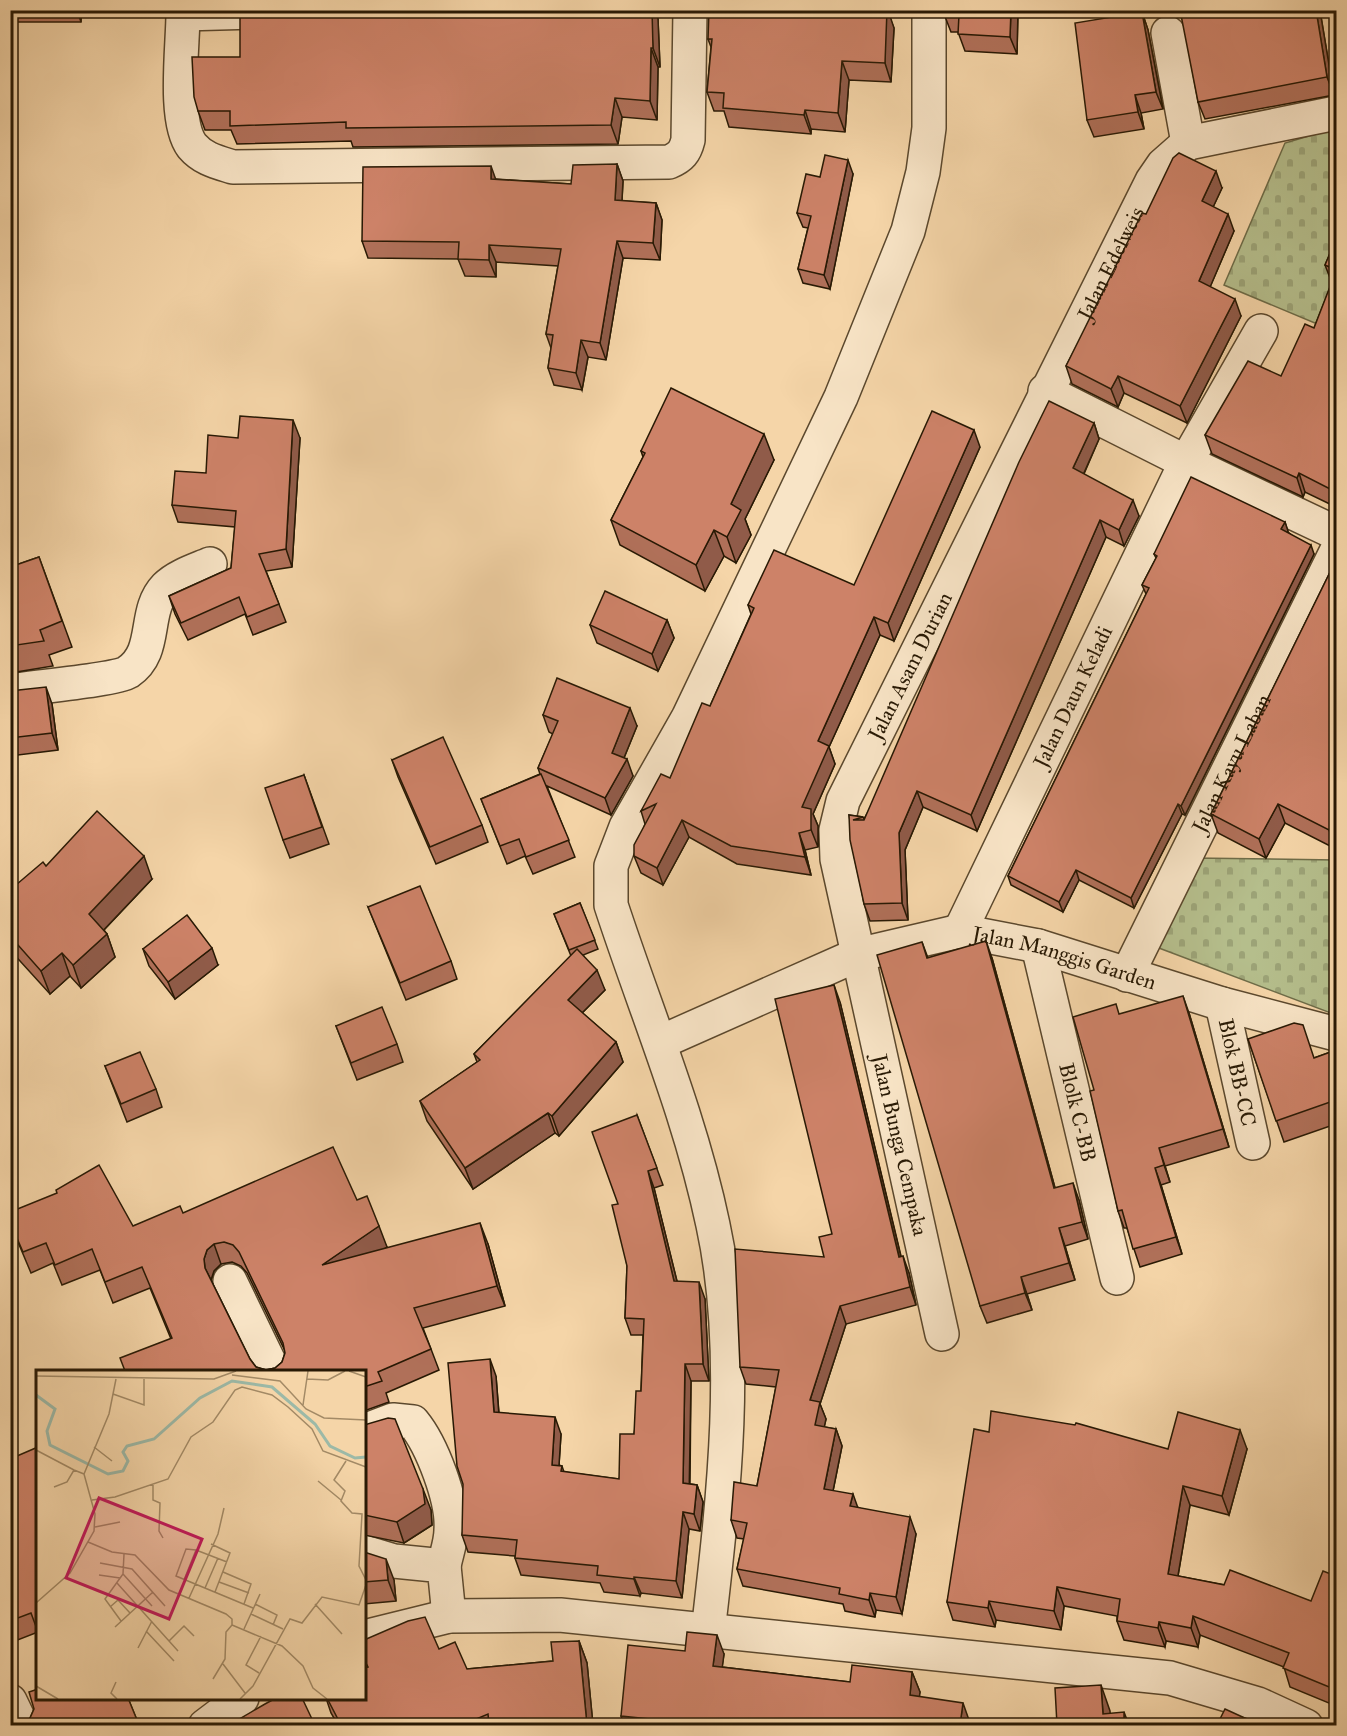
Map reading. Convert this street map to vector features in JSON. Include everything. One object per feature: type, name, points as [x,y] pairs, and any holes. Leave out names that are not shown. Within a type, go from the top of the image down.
[{"type":"street","points":[[329,10],[183,12],[182,111],[185,133],[192,146],[207,159],[232,166],[669,162],[680,157],[686,150],[688,140],[690,10]]},
{"type":"street","points":[[708,1632],[724,1494],[725,1318],[714,1227],[693,1142],[661,1042],[611,905],[611,866],[626,827],[688,718],[842,397],[904,242],[923,172],[929,128],[929,10]]},
{"type":"street","points":[[1168,33],[1188,143],[1336,113]]},
{"type":"street","name":"Jalan Edelweis","points":[[1045,391],[1146,190],[1163,165],[1188,143]]},
{"type":"street","name":"Jalan Daun Keladi","points":[[960,931],[1186,462],[1261,331]]},
{"type":"street","points":[[1045,391],[1186,462],[1336,533]]},
{"type":"street","name":"Jalan Asam Durian","points":[[857,956],[837,860],[836,830],[843,801],[1045,391]]},
{"type":"street","name":"Jalan Kayu Laban","points":[[1127,975],[1336,552]]},
{"type":"street","points":[[10,691],[126,673],[142,660],[158,597],[167,585],[210,564]]},
{"type":"street","name":"Jalan Manggis Garden","points":[[661,1042],[857,956],[960,931],[1038,946],[1222,1004],[1336,1034]]},
{"type":"street","name":"Blolk C-BB","points":[[1038,946],[1117,1278]]},
{"type":"street","name":"Jalan Bunga Cempaka","points":[[857,956],[942,1335]]},
{"type":"street","name":"Blok BB-CC","points":[[1222,1004],[1252,1143]]},
{"type":"street","points":[[230,1281],[274,1370]]},
{"type":"street","points":[[366,1430],[393,1420],[413,1422],[426,1438],[448,1502],[452,1529],[444,1566],[449,1616]]},
{"type":"street","points":[[366,1553],[394,1561],[444,1566]]},
{"type":"street","points":[[366,1637],[449,1616],[560,1615],[1170,1678],[1258,1704],[1306,1725]]},
{"type":"street","points":[[205,1725],[239,1700]]},
{"type":"street","points":[[10,1701],[22,1725]]},
{"type":"green space","points":[[1336,128],[1336,295],[1322,326],[1224,285],[1285,143]]},
{"type":"green space","points":[[1193,858],[1336,860],[1336,1015],[1151,945]]},
{"type":"building","points":[[652,10],[653,48],[651,48],[650,101],[615,98],[611,125],[346,128],[346,122],[230,126],[230,111],[198,111],[194,97],[192,57],[240,57],[240,12]]},
{"type":"building","points":[[709,10],[887,10],[885,63],[842,61],[838,113],[805,110],[804,115],[723,108],[724,93],[707,92],[712,39],[708,39]]},
{"type":"building","points":[[944,10],[1011,10],[1010,37],[958,34],[959,15],[944,14]]},
{"type":"building","points":[[1206,10],[1316,10],[1327,77],[1198,102],[1181,15]]},
{"type":"building","points":[[1142,12],[1156,92],[1135,95],[1138,112],[1087,120],[1075,23]]},
{"type":"building","points":[[1179,153],[1216,171],[1202,201],[1228,214],[1199,281],[1235,299],[1180,406],[1118,376],[1111,389],[1066,366],[1142,213],[1146,214],[1173,158]]},
{"type":"building","points":[[825,155],[848,160],[824,275],[798,269],[811,216],[797,213],[806,174],[820,177]]},
{"type":"building","points":[[617,164],[615,200],[656,203],[653,243],[617,241],[600,343],[581,340],[576,373],[548,368],[553,335],[546,334],[561,249],[489,245],[489,260],[458,259],[459,242],[362,241],[363,167],[491,166],[491,179],[571,184],[573,165]]},
{"type":"building","points":[[1336,239],[1336,270],[1325,265]]},
{"type":"building","points":[[1336,271],[1336,492],[1299,473],[1297,478],[1205,435],[1248,361],[1281,376],[1305,324],[1314,328]]},
{"type":"building","points":[[671,388],[764,434],[731,504],[741,510],[727,537],[714,530],[696,565],[611,520],[645,453],[641,451]]},
{"type":"building","points":[[1049,401],[1094,423],[1073,468],[1133,500],[1119,530],[1100,520],[971,815],[917,791],[899,833],[902,903],[864,904],[850,840],[849,815],[863,817],[853,820],[864,820],[1019,462]]},
{"type":"building","points":[[932,411],[974,430],[888,623],[874,617],[818,741],[829,746],[802,807],[811,809],[811,830],[799,833],[805,857],[731,846],[682,820],[657,868],[634,856],[634,845],[656,804],[641,811],[661,774],[670,778],[702,703],[710,706],[754,608],[748,605],[774,550],[854,585]]},
{"type":"building","points":[[240,416],[293,420],[286,549],[259,554],[279,604],[247,617],[239,597],[181,623],[169,596],[231,568],[236,511],[172,505],[175,471],[206,473],[208,435],[238,438]]},
{"type":"building","points":[[1191,477],[1285,522],[1281,529],[1311,545],[1181,806],[1178,804],[1131,898],[1076,870],[1059,902],[1008,876],[1149,588],[1142,585],[1157,556],[1154,554]]},
{"type":"building","points":[[39,557],[62,621],[40,630],[44,641],[10,646],[10,567]]},
{"type":"building","points":[[1336,560],[1336,815],[1329,830],[1278,804],[1259,839],[1211,814]]},
{"type":"building","points":[[605,591],[667,620],[652,654],[590,625]]},
{"type":"building","points":[[557,678],[630,708],[612,753],[627,759],[605,798],[538,768],[558,721],[543,715]]},
{"type":"building","points":[[46,687],[52,733],[10,738],[10,691]]},
{"type":"building","points":[[443,737],[482,825],[430,847],[392,760]]},
{"type":"building","points":[[541,774],[569,840],[526,857],[519,839],[500,846],[481,799]]},
{"type":"building","points":[[304,775],[322,827],[283,840],[265,788]]},
{"type":"building","points":[[97,811],[144,856],[89,914],[107,934],[73,965],[62,953],[41,971],[10,936],[10,890],[43,862],[46,866]]},
{"type":"building","points":[[420,886],[451,961],[400,983],[368,907]]},
{"type":"building","points":[[580,903],[595,940],[569,950],[554,914]]},
{"type":"building","points":[[187,915],[212,948],[168,982],[143,949]]},
{"type":"building","points":[[986,941],[1054,1188],[1073,1183],[1082,1222],[1059,1228],[1069,1263],[1021,1277],[1025,1293],[980,1306],[877,955],[922,942],[927,958]]},
{"type":"building","points":[[577,949],[597,970],[568,1000],[616,1042],[552,1116],[548,1113],[465,1168],[420,1101],[480,1060],[474,1054]]},
{"type":"building","points":[[834,985],[899,1257],[903,1256],[910,1287],[840,1306],[810,1400],[820,1402],[815,1425],[836,1429],[824,1489],[853,1494],[850,1506],[910,1517],[896,1597],[870,1593],[869,1600],[839,1594],[840,1588],[737,1569],[747,1523],[731,1520],[734,1482],[757,1486],[779,1370],[740,1367],[735,1249],[824,1257],[819,1237],[832,1234],[775,999]]},
{"type":"building","points":[[1183,996],[1223,1129],[1159,1148],[1164,1165],[1155,1168],[1176,1237],[1133,1249],[1122,1210],[1118,1211],[1090,1091],[1094,1090],[1073,1017],[1116,1004],[1119,1014]]},
{"type":"building","points":[[382,1007],[397,1044],[351,1063],[336,1026]]},
{"type":"building","points":[[1294,1023],[1303,1025],[1314,1058],[1336,1050],[1336,1100],[1276,1121],[1248,1039]]},
{"type":"building","points":[[140,1052],[156,1089],[121,1104],[105,1066]]},
{"type":"building","points":[[637,1115],[657,1168],[648,1171],[674,1281],[699,1282],[703,1364],[685,1364],[683,1483],[697,1485],[694,1514],[683,1512],[676,1581],[597,1575],[598,1566],[515,1558],[517,1540],[462,1535],[463,1484],[457,1466],[448,1363],[490,1359],[494,1412],[555,1417],[552,1465],[562,1466],[561,1471],[619,1479],[620,1434],[634,1434],[636,1391],[641,1391],[644,1319],[625,1318],[627,1266],[612,1205],[618,1204],[592,1132]]},
{"type":"building","points":[[333,1147],[357,1200],[367,1196],[379,1226],[322,1265],[480,1223],[497,1286],[414,1308],[431,1349],[378,1372],[382,1381],[366,1386],[366,1370],[266,1370],[125,1370],[120,1358],[172,1338],[142,1267],[105,1282],[92,1249],[55,1265],[46,1243],[23,1252],[10,1222],[10,1212],[57,1193],[56,1190],[99,1165],[133,1226],[180,1206],[183,1213]],"holes":[[[224,1242],[233,1245],[239,1252],[283,1343],[285,1353],[282,1362],[275,1368],[266,1370],[256,1367],[205,1268],[204,1259],[207,1250],[214,1244]]]},
{"type":"building","points":[[991,1411],[1075,1425],[1076,1423],[1168,1449],[1178,1412],[1240,1430],[1222,1496],[1183,1486],[1168,1574],[1224,1585],[1230,1570],[1311,1601],[1323,1571],[1336,1576],[1336,1685],[1334,1689],[1283,1668],[1289,1653],[1193,1616],[1191,1628],[1159,1622],[1158,1628],[1117,1621],[1120,1599],[1057,1587],[1054,1611],[989,1601],[988,1608],[947,1602],[974,1429],[989,1432]]},
{"type":"building","points":[[388,1418],[395,1419],[423,1489],[425,1504],[397,1522],[366,1515],[366,1424]]},
{"type":"building","points":[[36,1448],[36,1627],[31,1613],[10,1621],[10,1574],[12,1573],[10,1570],[10,1459]]},
{"type":"building","points":[[366,1553],[386,1559],[388,1580],[366,1582]]},
{"type":"building","points":[[425,1617],[439,1649],[455,1642],[467,1669],[553,1661],[551,1642],[579,1641],[587,1725],[489,1725],[488,1714],[462,1725],[341,1725],[328,1700],[366,1700],[366,1668],[368,1667],[366,1639],[408,1621]]},
{"type":"building","points":[[687,1632],[717,1635],[713,1666],[850,1682],[852,1665],[912,1672],[910,1695],[963,1703],[960,1725],[678,1725],[678,1722],[621,1716],[628,1645],[685,1651]]},
{"type":"building","points":[[1101,1685],[1103,1714],[1124,1712],[1124,1725],[1057,1725],[1055,1688]]},
{"type":"building","points":[[36,1690],[36,1700],[129,1700],[137,1720],[124,1725],[14,1725],[23,1724],[30,1718],[34,1709],[29,1692]]},
{"type":"building","points":[[272,1700],[303,1700],[312,1719],[298,1725],[229,1725]]},
{"type":"building","points":[[1225,1709],[1260,1725],[1217,1725]]}]
